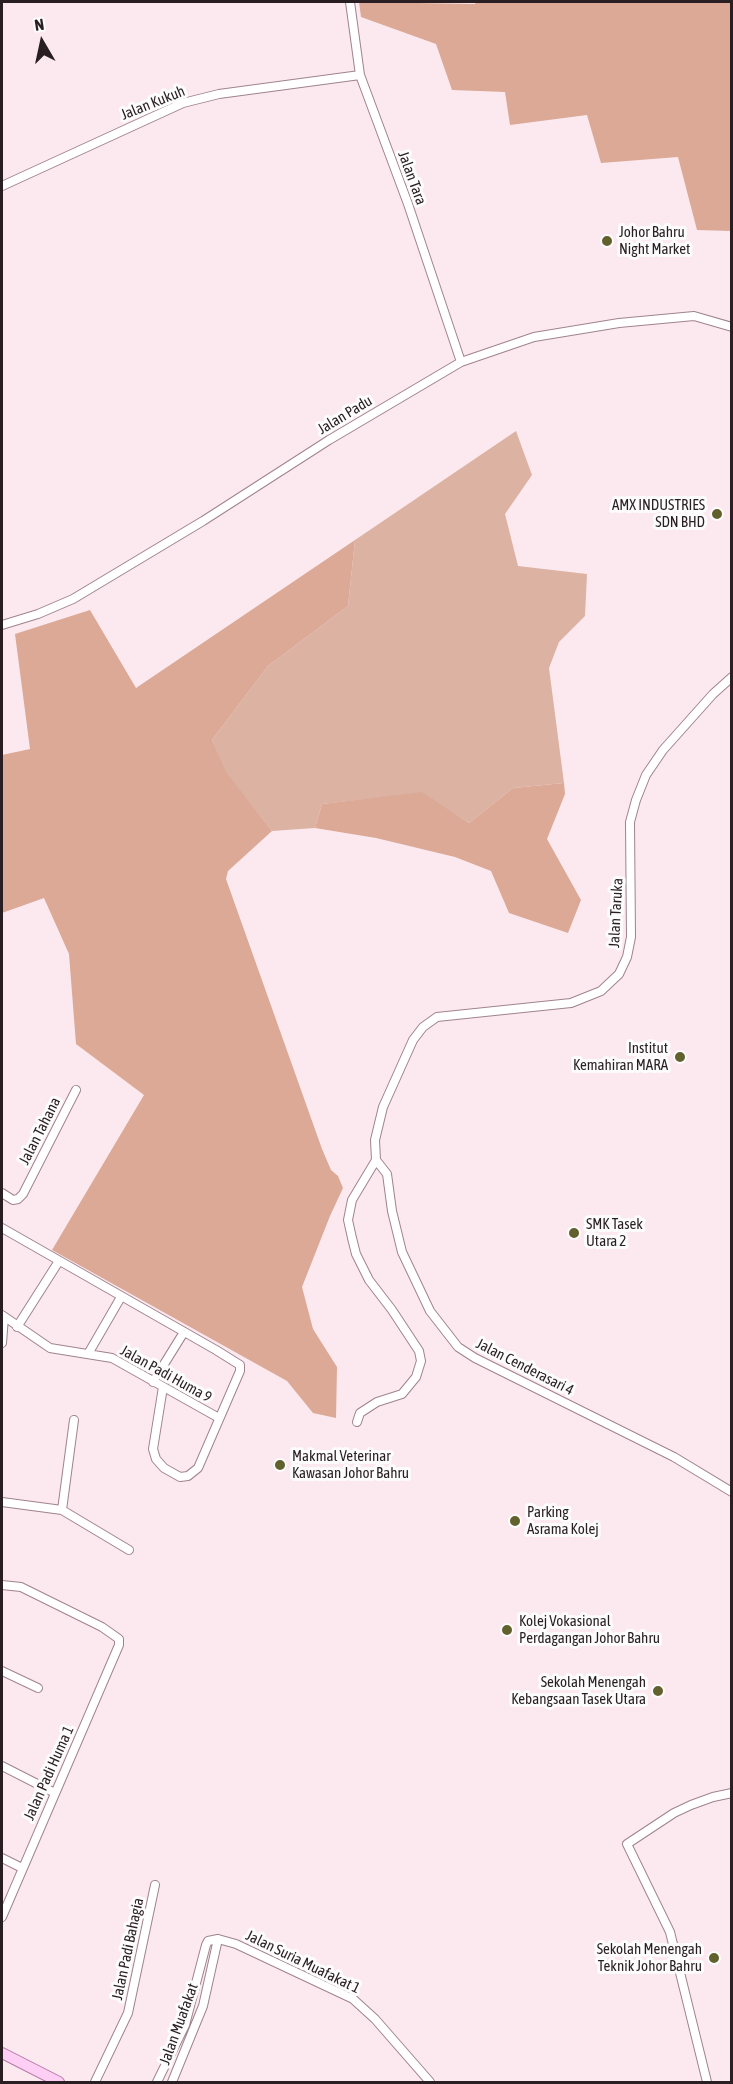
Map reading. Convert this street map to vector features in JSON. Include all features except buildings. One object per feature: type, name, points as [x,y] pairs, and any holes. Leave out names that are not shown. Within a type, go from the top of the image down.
[{"type":"main road","points":[[2,2053],[59,2082]]},
{"type":"street","name":"Jalan Tara","points":[[350,2],[360,75],[408,204],[460,362]]},
{"type":"street","name":"Jalan Kukuh","points":[[2,186],[183,103],[219,94],[360,75]]},
{"type":"street","name":"Jalan Padu","points":[[2,625],[38,614],[74,599],[460,362],[534,337],[619,323],[694,316],[732,327]]},
{"type":"street","name":"Jalan Taruka","points":[[376,1160],[375,1140],[383,1107],[413,1040],[423,1026],[437,1017],[571,1003],[601,991],[619,974],[627,957],[631,937],[630,822],[636,800],[646,775],[663,750],[713,694],[732,677]]},
{"type":"street","name":"Jalan Tahana","points":[[2,1193],[13,1200],[23,1194],[76,1090]]},
{"type":"street","points":[[357,1422],[360,1413],[377,1402],[402,1394],[416,1377],[421,1361],[419,1351],[369,1280],[356,1254],[352,1238],[348,1220],[352,1200],[376,1160]]},
{"type":"street","name":"Jalan Cenderasari 4","points":[[376,1160],[387,1174],[392,1211],[402,1252],[430,1311],[458,1347],[475,1358],[674,1457],[732,1492]]},
{"type":"street","points":[[2,1228],[216,1350],[241,1367],[198,1468],[188,1476],[180,1476],[164,1468],[156,1459],[153,1449],[163,1387]]},
{"type":"street","points":[[17,1327],[58,1261]]},
{"type":"street","points":[[88,1354],[121,1297]]},
{"type":"street","points":[[2,1343],[3,1316]]},
{"type":"street","name":"Jalan Padi Huma 9","points":[[3,1316],[50,1348],[112,1358],[219,1418]]},
{"type":"street","points":[[153,1382],[184,1332]]},
{"type":"street","points":[[62,1510],[74,1420]]},
{"type":"street","points":[[2,1502],[62,1510],[129,1550]]},
{"type":"street","name":"Jalan Padi Huma 1","points":[[2,1585],[21,1587],[102,1627],[119,1639],[119,1645],[2,1917]]},
{"type":"street","points":[[2,1671],[38,1688]]},
{"type":"street","points":[[2,1766],[55,1793]]},
{"type":"street","points":[[707,2082],[670,1932],[627,1844],[691,1804],[732,1793]]},
{"type":"street","points":[[2,1858],[22,1868]]},
{"type":"street","name":"Jalan Padi Bahagia","points":[[94,2082],[128,2013],[155,1885]]},
{"type":"street","name":"Jalan Muafakat","points":[[157,2082],[185,2025],[206,1945],[208,1941],[218,1939],[204,2006],[172,2082]]},
{"type":"street","name":"Jalan Suria Muafakat 1","points":[[218,1939],[236,1944],[353,1999],[375,2019],[430,2082]]},
{"type":"shaded area","points":[[359,2],[475,4],[476,2],[731,2],[731,231],[697,230],[678,157],[601,163],[587,115],[510,125],[505,92],[452,90],[436,44],[361,17]]},
{"type":"shaded area","points":[[516,431],[532,475],[505,514],[518,566],[587,574],[585,616],[559,642],[549,668],[564,783],[513,788],[469,823],[422,793],[322,804],[315,828],[272,831],[225,772],[212,740],[268,666],[348,606],[355,540]]},
{"type":"shaded area","points":[[355,540],[348,606],[268,666],[212,740],[226,772],[272,831],[228,871],[226,879],[322,1149],[331,1170],[338,1176],[343,1188],[302,1287],[313,1329],[337,1367],[336,1418],[313,1413],[287,1381],[52,1250],[144,1095],[76,1044],[69,954],[44,898],[2,913],[2,755],[30,749],[15,634],[90,610],[136,688]]},
{"type":"shaded area","points":[[564,783],[565,794],[547,839],[581,900],[568,933],[509,913],[491,871],[455,857],[376,838],[315,828],[322,804],[422,792],[469,823],[513,788]]},
{"type":"place","name":"Johor Bahru Night Market","points":[[607,241]]},
{"type":"place","name":"AMX INDUSTRIES SDN BHD","points":[[717,514]]},
{"type":"place","name":"Institut Kemahiran MARA","points":[[680,1057]]},
{"type":"place","name":"SMK Tasek Utara 2","points":[[574,1233]]},
{"type":"place","name":"Makmal Veterinar Kawasan Johor Bahru","points":[[280,1465]]},
{"type":"place","name":"Parking Asrama Kolej","points":[[515,1521]]},
{"type":"place","name":"Kolej Vokasional Perdagangan Johor Bahru","points":[[507,1630]]},
{"type":"place","name":"Sekolah Menengah Kebangsaan Tasek Utara","points":[[658,1691]]},
{"type":"place","name":"Sekolah Menengah Teknik Johor Bahru","points":[[714,1958]]}]
